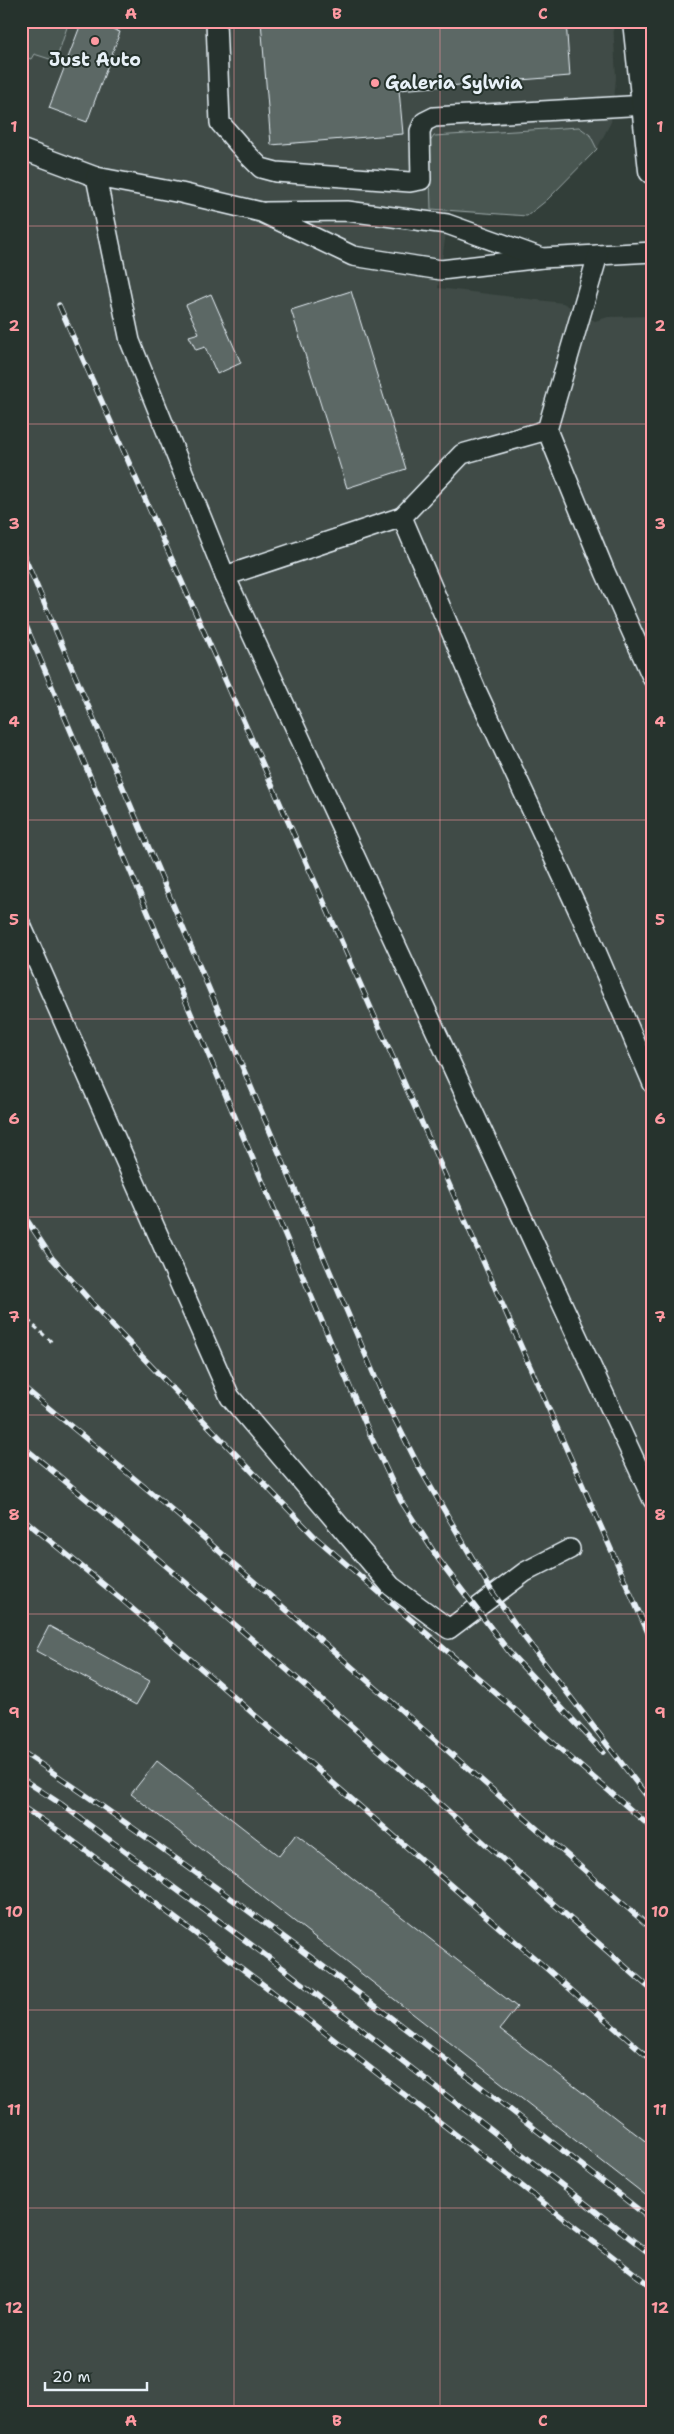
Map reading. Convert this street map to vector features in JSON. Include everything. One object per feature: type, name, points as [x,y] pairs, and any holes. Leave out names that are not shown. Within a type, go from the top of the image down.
[{"type":"street","points":[[637,21],[653,170]]},
{"type":"lane","points":[[216,21],[220,123],[246,154],[261,168],[276,172],[410,182],[421,180],[420,131],[424,122],[434,116],[646,105]]},
{"type":"lane","points":[[21,149],[96,177],[181,193],[261,212],[353,256],[441,270],[542,258],[653,252]]},
{"type":"lane","points":[[96,177],[130,341],[224,576],[653,1500]]},
{"type":"lane","points":[[261,212],[347,211],[447,224],[542,258]]},
{"type":"lane","points":[[598,255],[547,430],[605,572],[653,679]]},
{"type":"lane","points":[[224,576],[402,517],[462,454],[547,430]]},
{"type":"lane","points":[[402,517],[476,692],[581,916],[653,1084]]},
{"type":"lane","points":[[21,926],[230,1397],[391,1586],[450,1629],[525,1572],[570,1549]]},
{"type":"path","points":[[21,1314],[54,1344]]},
{"type":"shaded area","points":[[21,21],[613,21],[616,78],[614,101],[611,122],[597,149],[547,200],[527,216],[449,212],[438,288],[563,303],[595,321],[608,317],[653,316],[653,2413],[21,2413]]},
{"type":"shaded area","points":[[21,21],[69,21],[56,61],[34,54],[31,59],[21,56]]},
{"type":"shaded area","points":[[579,127],[590,135],[597,149],[547,200],[527,216],[431,209],[429,143],[434,136]]},
{"type":"building","points":[[82,21],[92,21],[120,32],[87,122],[49,108]]},
{"type":"building","name":"Galeria Sylwia","points":[[261,21],[566,21],[570,76],[399,90],[403,134],[271,145]]},
{"type":"building","points":[[351,291],[406,469],[347,488],[291,310]]},
{"type":"building","points":[[211,294],[241,363],[217,374],[205,347],[196,350],[189,336],[199,333],[186,305]]},
{"type":"building","points":[[49,1626],[150,1681],[136,1705],[36,1651]]},
{"type":"building","points":[[157,1761],[279,1856],[296,1834],[517,2007],[500,2029],[653,2147],[653,2201],[131,1794]]},
{"type":"railway","points":[[59,305],[653,1644]]},
{"type":"railway","points":[[21,549],[384,1398],[419,1467],[491,1590],[525,1638],[653,1804]]},
{"type":"railway","points":[[21,614],[372,1439],[401,1501],[439,1560],[510,1653],[603,1752]]},
{"type":"railway","points":[[21,1211],[52,1258],[109,1322],[315,1537],[653,1829]]},
{"type":"railway","points":[[21,1385],[164,1503],[653,1930]]},
{"type":"railway","points":[[21,1445],[102,1511],[261,1647],[653,1991]]},
{"type":"railway","points":[[21,1517],[120,1598],[653,2061]]},
{"type":"railway","points":[[21,1751],[183,1863],[262,1921],[420,2040],[653,2221]]},
{"type":"railway","points":[[21,1778],[61,1804],[284,1969],[653,2256]]},
{"type":"railway","points":[[21,1806],[65,1835],[265,1986],[653,2288]]},
{"type":"place","name":"Just Auto","points":[[95,41]]},
{"type":"place","name":"Galeria Sylwia","points":[[375,83]]}]
